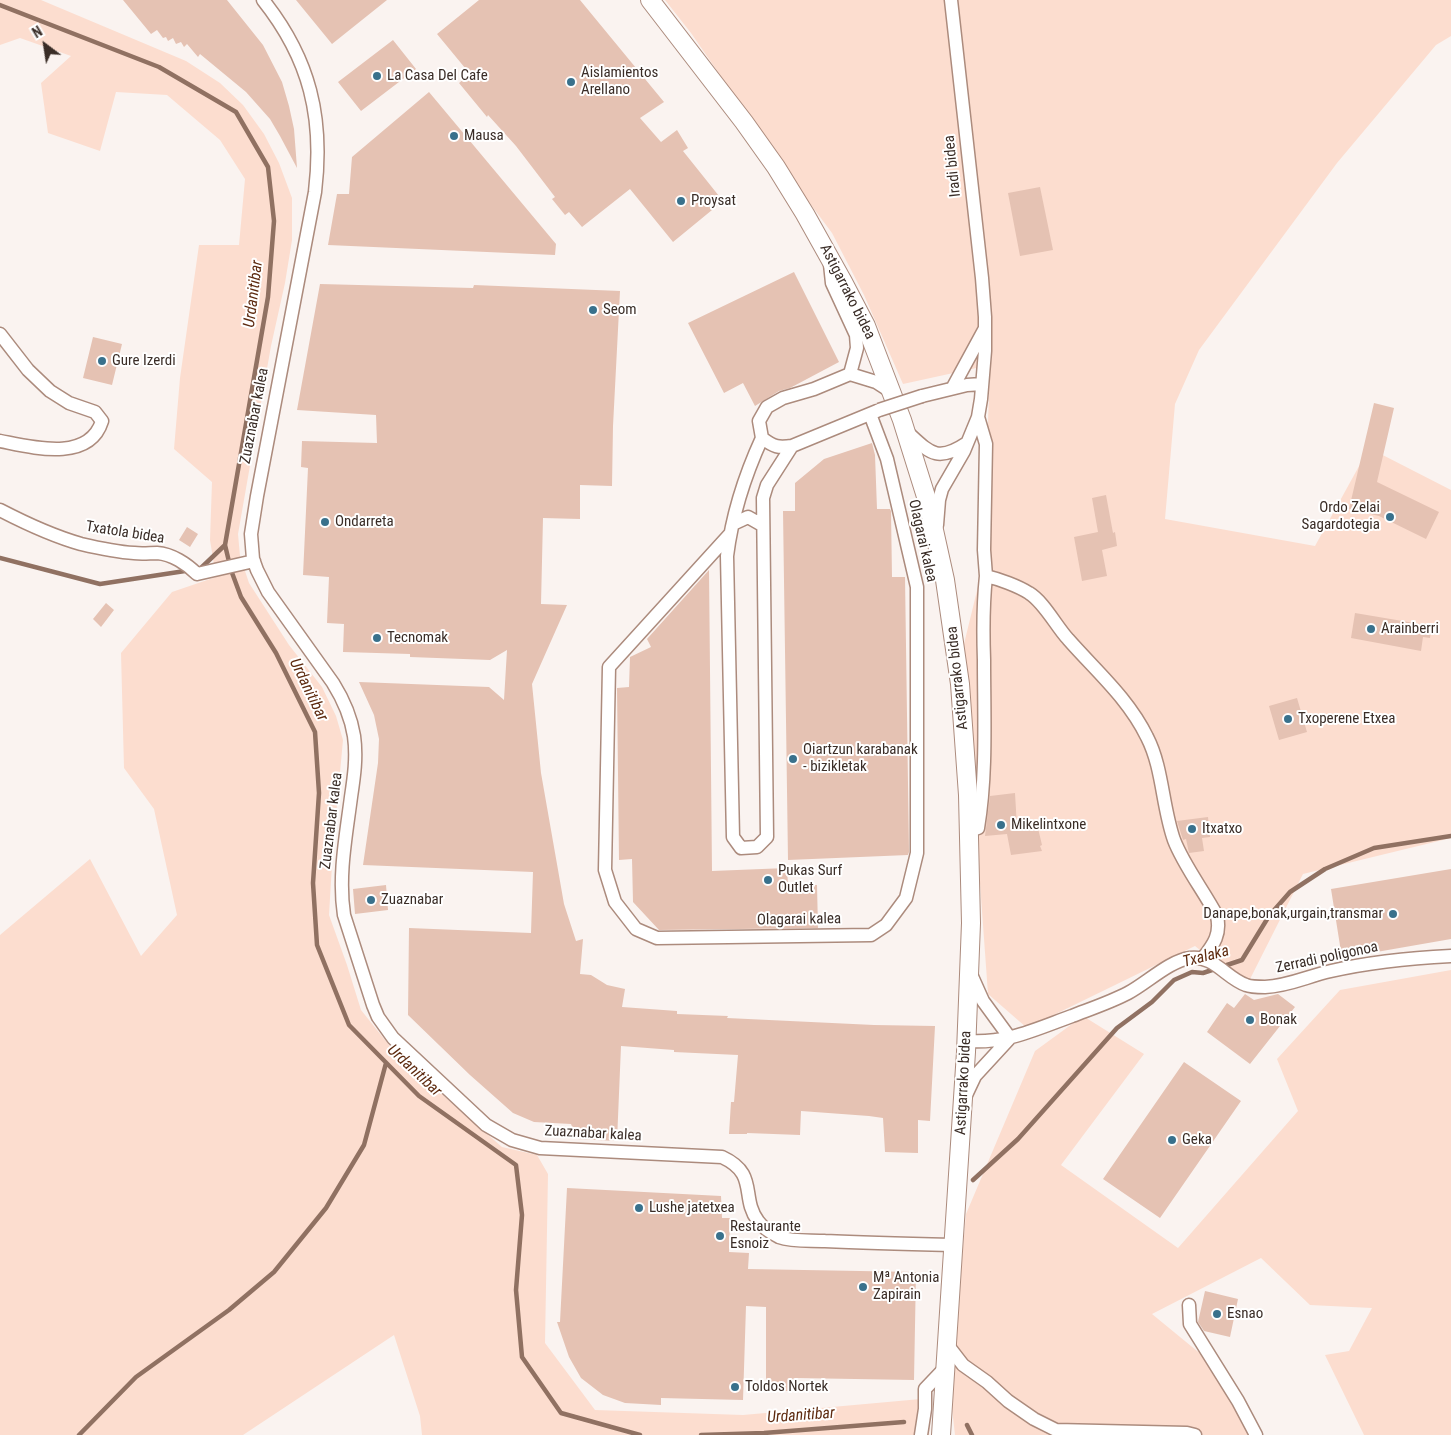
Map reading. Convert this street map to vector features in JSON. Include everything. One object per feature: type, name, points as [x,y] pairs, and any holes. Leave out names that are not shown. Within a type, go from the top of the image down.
[{"type":"main road","name":"Astigarrako bidea","points":[[650,0],[755,137],[800,206],[866,326],[893,392],[918,467],[945,580],[960,684],[969,831],[971,923],[963,1102],[952,1245],[941,1435]]},
{"type":"street","name":"Zuaznabar kalea","points":[[262,0],[285,31],[302,66],[314,103],[318,156],[315,192],[252,522],[248,562],[333,683],[350,721],[355,765],[341,873],[341,900],[344,915],[374,1005],[382,1022],[393,1038],[486,1125],[512,1140],[540,1148],[722,1157],[736,1166],[746,1180],[752,1209],[756,1218],[763,1226],[780,1237],[873,1244],[952,1245]]},
{"type":"street","name":"Iradi bidea","points":[[951,0],[982,278],[985,328],[978,417]]},
{"type":"street","points":[[828,254],[832,283],[856,335],[857,348],[850,374]]},
{"type":"street","points":[[953,387],[985,328]]},
{"type":"street","points":[[0,334],[28,370],[50,391],[69,403],[95,412],[102,421],[100,429],[89,440],[74,447],[50,450],[0,441]]},
{"type":"street","points":[[893,392],[876,382],[850,374],[814,389],[783,398],[767,407],[759,421],[762,438],[778,447],[792,446],[874,412],[922,396],[967,384],[982,384]]},
{"type":"street","name":"Olagarai kalea","points":[[731,529],[609,667],[605,870],[615,902],[636,928],[657,938],[871,935],[886,925],[906,898],[917,853],[917,587],[874,412]]},
{"type":"street","points":[[936,538],[939,500],[942,488],[968,443],[978,417]]},
{"type":"street","points":[[969,831],[978,828],[982,803],[984,714],[983,602],[986,576],[984,530],[986,444],[978,417]]},
{"type":"street","points":[[906,431],[926,450],[938,455],[956,451],[968,443]]},
{"type":"street","name":"Olagarai kalea","points":[[762,438],[752,458],[731,529],[727,556],[733,837],[741,848],[757,847],[767,837],[763,498],[767,484],[792,446]]},
{"type":"street","name":"Txatola bidea","points":[[0,510],[42,530],[80,543],[133,553],[159,553],[188,565],[198,574],[248,562]]},
{"type":"street","points":[[731,529],[748,517],[762,525]]},
{"type":"street","points":[[966,1041],[983,1042],[1010,1038],[1033,1031],[1126,994],[1170,965],[1190,958],[1209,961],[1218,938],[1220,926],[1217,916],[1175,842],[1149,739],[1141,724],[1100,671],[1068,639],[1030,593],[997,578],[986,576]]},
{"type":"street","name":"Zerradi poligonoa","points":[[1209,961],[1247,986],[1285,985],[1331,971],[1411,958],[1451,956]]},
{"type":"street","points":[[970,972],[983,1001],[1010,1038]]},
{"type":"street","points":[[963,1102],[975,1076],[1010,1038]]},
{"type":"street","points":[[1189,1305],[1190,1324],[1238,1401],[1256,1435]]},
{"type":"street","points":[[946,1343],[963,1365],[987,1382],[1008,1401],[1034,1419],[1056,1430],[1187,1433],[1195,1435]]},
{"type":"street","points":[[921,1435],[925,1409],[925,1389],[944,1368]]},
{"type":"shaded area","points":[[0,0],[41,0],[186,61],[220,83],[243,105],[264,134],[279,163],[292,198],[292,240],[271,346],[238,534],[240,556],[249,583],[289,645],[322,687],[336,716],[343,740],[329,915],[361,1010],[397,1055],[502,1147],[537,1155],[548,1174],[545,1343],[595,1410],[743,1415],[932,1398],[929,1435],[422,1435],[420,1416],[394,1335],[243,1435],[0,1435],[0,935],[90,859],[141,956],[177,915],[154,809],[124,768],[121,653],[172,592],[216,577],[210,540],[212,482],[174,449],[180,378],[199,245],[239,245],[245,179],[220,140],[167,95],[116,92],[100,151],[48,133],[41,83],[71,56],[20,38],[0,45]]},
{"type":"shaded area","points":[[665,0],[1451,0],[1451,36],[1436,45],[1337,163],[1199,350],[1175,404],[1165,519],[1315,546],[1369,448],[1451,490],[1451,838],[1303,874],[1246,987],[1195,946],[1027,1028],[988,994],[963,648],[983,566],[990,365],[903,384],[864,295],[832,233],[791,178],[691,33]]},
{"type":"shaded area","points":[[1451,970],[1451,1435],[1364,1435],[1325,1355],[1349,1351],[1372,1308],[1310,1305],[1261,1258],[1152,1314],[1219,1369],[1258,1435],[955,1435],[950,1390],[966,1214],[1035,1051],[1083,1016],[1144,1054],[1061,1165],[1178,1248],[1298,1111],[1277,1059],[1340,990]]},
{"type":"building","points":[[123,0],[227,0],[263,45],[282,82],[294,129],[297,168],[270,119],[246,92],[200,54],[198,57],[187,44],[184,47],[181,42],[176,44],[173,38],[168,41],[157,30],[151,34]]},
{"type":"building","points":[[296,0],[387,0],[332,44]]},
{"type":"building","points":[[479,0],[580,0],[664,102],[640,118],[661,142],[677,130],[688,148],[683,151],[723,201],[673,242],[630,189],[582,227],[569,212],[565,215],[552,199],[555,197],[516,146],[488,115],[487,117],[459,83],[470,74],[437,34]]},
{"type":"building","name":"La Casa Del Cafe","points":[[393,40],[416,69],[361,111],[338,82]]},
{"type":"building","points":[[429,92],[556,244],[555,255],[328,245],[337,194],[349,194],[352,157]]},
{"type":"building","points":[[1040,187],[1053,250],[1020,256],[1008,193]]},
{"type":"building","points":[[794,272],[839,362],[790,388],[779,391],[755,406],[743,383],[724,393],[688,323]]},
{"type":"building","points":[[320,284],[473,288],[474,285],[620,291],[612,486],[580,485],[580,519],[543,518],[541,604],[567,605],[532,684],[541,773],[564,904],[576,941],[583,939],[580,974],[591,975],[607,985],[625,989],[622,1007],[677,1011],[677,1014],[728,1016],[727,1018],[935,1026],[930,1121],[918,1120],[918,1153],[885,1152],[883,1118],[869,1116],[801,1111],[800,1135],[729,1134],[731,1102],[734,1102],[738,1055],[674,1052],[674,1050],[621,1046],[617,1141],[577,1139],[571,1124],[534,1122],[513,1113],[470,1075],[408,1015],[409,928],[531,933],[533,872],[363,865],[378,763],[379,739],[374,715],[359,682],[489,687],[504,700],[507,650],[490,660],[410,657],[410,654],[343,652],[344,624],[327,623],[329,577],[303,575],[308,468],[301,467],[302,441],[377,443],[376,415],[297,410]]},
{"type":"building","name":"Gure Izerdi","points":[[93,337],[122,344],[112,385],[83,378]]},
{"type":"building","points":[[1374,403],[1394,408],[1377,482],[1439,512],[1426,539],[1379,516],[1349,509]]},
{"type":"building","points":[[872,443],[875,455],[877,509],[890,509],[891,511],[892,577],[905,577],[909,852],[908,855],[788,860],[783,511],[795,511],[795,483],[824,459]]},
{"type":"building","points":[[1106,495],[1117,546],[1102,550],[1107,576],[1082,581],[1074,537],[1098,532],[1092,498]]},
{"type":"building","points":[[187,527],[198,534],[190,547],[179,540]]},
{"type":"building","points":[[709,570],[712,871],[787,868],[788,885],[817,885],[818,928],[659,930],[633,902],[632,859],[619,860],[617,688],[629,687],[630,657],[651,647],[647,639]]},
{"type":"building","points":[[106,603],[114,610],[101,627],[93,619]]},
{"type":"building","points":[[1355,613],[1432,626],[1430,638],[1423,637],[1421,651],[1351,638]]},
{"type":"building","name":"Txoperene Etxea","points":[[1297,698],[1307,732],[1279,740],[1269,706]]},
{"type":"building","name":"Mikelintxone","points":[[1015,793],[1017,827],[1037,824],[1042,851],[1011,855],[1007,834],[985,836],[990,796]]},
{"type":"building","name":"Itxatxo","points":[[1208,817],[1210,837],[1202,838],[1204,851],[1189,853],[1186,839],[1183,840],[1177,821]]},
{"type":"building","name":"Danape,bonak,urgain,transmar","points":[[1451,869],[1451,939],[1342,958],[1331,889]]},
{"type":"building","name":"Zuaznabar","points":[[386,885],[388,910],[355,914],[353,889]]},
{"type":"building","name":"Bonak","points":[[1245,994],[1254,1000],[1278,994],[1295,1007],[1250,1064],[1207,1032],[1227,1003],[1234,1008]]},
{"type":"building","name":"Geka","points":[[1184,1062],[1241,1101],[1160,1218],[1103,1179]]},
{"type":"building","points":[[567,1188],[721,1196],[722,1218],[730,1218],[729,1252],[749,1253],[748,1269],[916,1272],[914,1380],[796,1378],[797,1391],[766,1391],[766,1307],[746,1306],[743,1400],[661,1398],[661,1405],[625,1403],[603,1395],[581,1378],[569,1357],[557,1322],[560,1322]]},
{"type":"building","name":"Esnao","points":[[1205,1291],[1238,1299],[1230,1337],[1204,1331],[1198,1322]]},
{"type":"waterway","name":"Urdanitibar","points":[[0,5],[159,67],[236,112],[268,167],[274,221],[268,297],[225,545],[231,570],[241,597],[276,653],[315,732],[319,793],[313,883],[317,945],[349,1025],[419,1096],[516,1165],[522,1215],[516,1290],[522,1357],[561,1413],[640,1435]]},
{"type":"waterway","points":[[202,567],[225,545]]},
{"type":"waterway","points":[[0,558],[100,584],[185,571]]},
{"type":"waterway","name":"Txalaka","points":[[973,1180],[1018,1139],[1117,1028],[1152,1002],[1174,980],[1192,972],[1203,973],[1242,960],[1269,916],[1290,892],[1325,869],[1374,848],[1451,836]]},
{"type":"waterway","points":[[79,1435],[136,1377],[229,1310],[274,1272],[326,1208],[364,1145],[386,1063]]},
{"type":"waterway","name":"Urdanitibar","points":[[701,1435],[764,1433],[904,1422]]},
{"type":"waterway","name":"Urdanitibar","points":[[967,1425],[972,1435]]},
{"type":"place","name":"La Casa Del Cafe","points":[[377,76]]},
{"type":"place","name":"Aislamientos Arellano","points":[[571,82]]},
{"type":"place","name":"Mausa","points":[[454,136]]},
{"type":"place","name":"Proysat","points":[[681,201]]},
{"type":"place","name":"Seom","points":[[593,310]]},
{"type":"place","name":"Gure Izerdi","points":[[102,361]]},
{"type":"place","name":"Ordo Zelai Sagardotegia","points":[[1390,517]]},
{"type":"place","name":"Ondarreta","points":[[325,522]]},
{"type":"place","name":"Arainberri","points":[[1371,629]]},
{"type":"place","name":"Tecnomak","points":[[377,638]]},
{"type":"place","name":"Txoperene Etxea","points":[[1288,719]]},
{"type":"place","name":"Oiartzun karabanak - bizikletak","points":[[793,759]]},
{"type":"place","name":"Mikelintxone","points":[[1001,825]]},
{"type":"place","name":"Itxatxo","points":[[1192,829]]},
{"type":"place","name":"Pukas Surf Outlet","points":[[768,880]]},
{"type":"place","name":"Zuaznabar","points":[[371,900]]},
{"type":"place","name":"Danape,bonak,urgain,transmar","points":[[1393,914]]},
{"type":"place","name":"Bonak","points":[[1250,1020]]},
{"type":"place","name":"Geka","points":[[1172,1140]]},
{"type":"place","name":"Lushe jatetxea","points":[[639,1208]]},
{"type":"place","name":"Restaurante Esnoiz","points":[[720,1236]]},
{"type":"place","name":"Mª Antonia Zapirain","points":[[863,1287]]},
{"type":"place","name":"Esnao","points":[[1217,1314]]},
{"type":"place","name":"Toldos Nortek","points":[[735,1387]]}]
